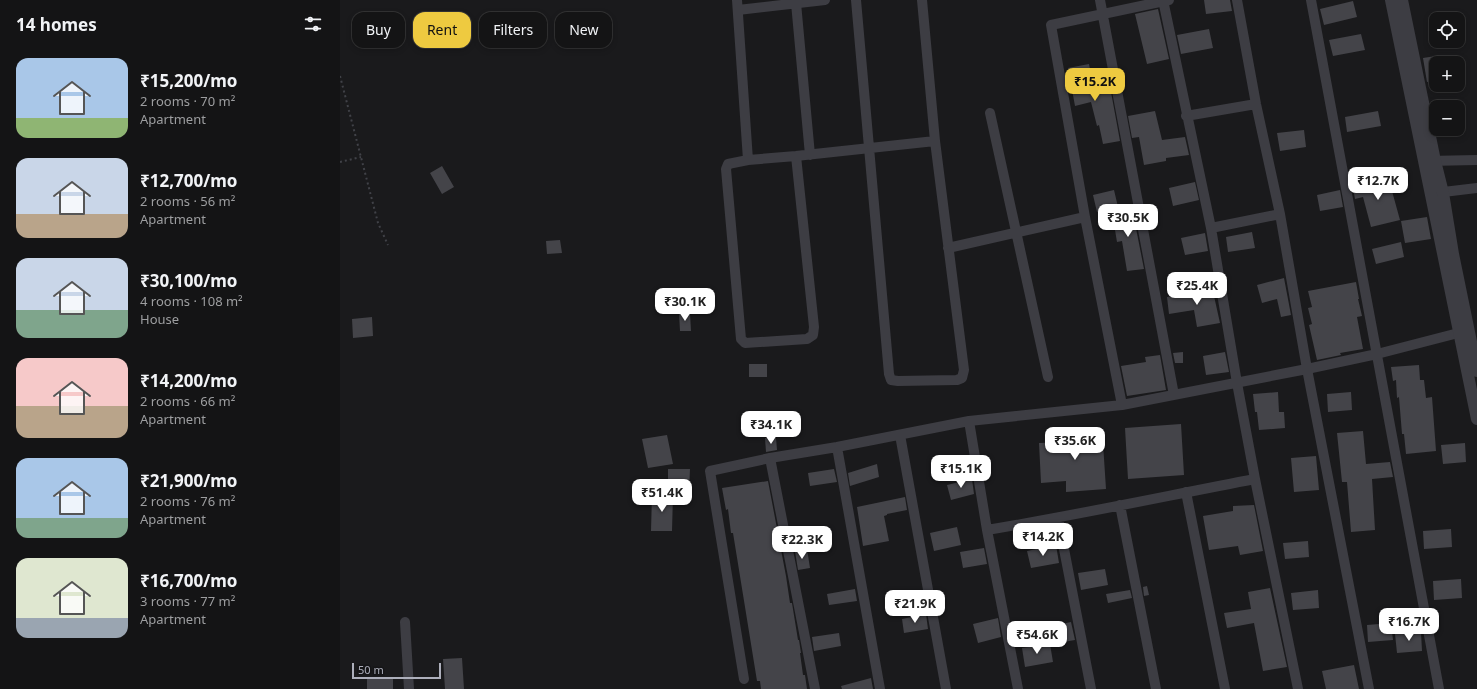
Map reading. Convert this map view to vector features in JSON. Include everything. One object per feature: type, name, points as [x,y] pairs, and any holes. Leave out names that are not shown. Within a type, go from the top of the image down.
[{"type":"street","points":[[748,160],[737,5],[796,3],[825,0]]},
{"type":"street","points":[[856,0],[889,374],[892,380],[898,382],[957,380],[962,378],[964,370],[934,141],[922,0]]},
{"type":"street","points":[[1100,0],[1174,395]]},
{"type":"street","points":[[1122,405],[1085,217],[1051,25],[1103,15],[1165,0],[1186,116],[1211,228],[1255,479],[1298,689]]},
{"type":"street","points":[[1237,0],[1256,104],[1280,214],[1307,369],[1369,689]]},
{"type":"street","points":[[1311,0],[1439,689]]},
{"type":"street","points":[[1391,0],[1429,161],[1443,192],[1477,419]]},
{"type":"street","points":[[1402,0],[1429,161],[1430,194],[1465,331],[1477,371]]},
{"type":"street","points":[[796,3],[810,155]]},
{"type":"street","points":[[1186,116],[1256,104]]},
{"type":"street","points":[[990,113],[1048,377]]},
{"type":"street","points":[[796,156],[814,327],[813,334],[807,339],[752,344],[745,343],[741,339],[726,169],[728,164],[748,160],[796,156],[810,155],[934,141]]},
{"type":"street","points":[[1429,161],[1477,160]]},
{"type":"street","points":[[1430,194],[1477,188]]},
{"type":"street","points":[[1211,228],[1280,214]]},
{"type":"street","points":[[948,248],[1085,217]]},
{"type":"street","points":[[744,679],[710,471],[770,458],[837,447],[969,421],[1122,405],[1377,354],[1465,331]]},
{"type":"street","points":[[969,421],[987,530],[1018,689]]},
{"type":"street","points":[[900,435],[946,689]]},
{"type":"street","points":[[837,447],[880,689]]},
{"type":"street","points":[[770,458],[815,689]]},
{"type":"street","points":[[987,530],[1058,518],[1255,479]]},
{"type":"street","points":[[1186,492],[1225,689]]},
{"type":"street","points":[[1120,505],[1156,689]]},
{"type":"street","points":[[1058,518],[1091,689]]},
{"type":"street","points":[[405,622],[409,689]]},
{"type":"path","points":[[340,76],[378,223],[388,245]]},
{"type":"path","points":[[340,162],[361,157]]},
{"type":"building","points":[[1204,0],[1230,0],[1232,11],[1206,14]]},
{"type":"building","points":[[1353,1],[1357,17],[1324,25],[1320,9]]},
{"type":"building","points":[[1158,9],[1169,59],[1147,64],[1135,14]]},
{"type":"building","points":[[1209,29],[1213,48],[1181,54],[1177,35]]},
{"type":"building","points":[[1361,34],[1365,50],[1333,56],[1329,40]]},
{"type":"building","points":[[1429,57],[1429,82],[1427,82],[1423,58]]},
{"type":"building","points":[[1089,64],[1095,95],[1111,92],[1120,141],[1103,144],[1099,125],[1097,126],[1091,102],[1075,106],[1068,68]]},
{"type":"building","points":[[1155,111],[1162,140],[1185,137],[1189,155],[1166,158],[1166,161],[1144,165],[1139,137],[1132,138],[1128,116]]},
{"type":"building","points":[[1378,111],[1381,126],[1347,132],[1345,117]]},
{"type":"building","points":[[1304,130],[1306,147],[1280,151],[1277,133]]},
{"type":"building","points":[[442,166],[454,187],[442,194],[430,173]]},
{"type":"building","points":[[1390,176],[1392,191],[1400,220],[1371,227],[1363,197],[1355,199],[1353,188],[1358,187],[1358,183]]},
{"type":"building","points":[[1195,182],[1199,200],[1173,206],[1169,188]]},
{"type":"building","points":[[1114,190],[1118,207],[1097,212],[1093,195]]},
{"type":"building","points":[[1340,190],[1343,207],[1320,211],[1317,195]]},
{"type":"building","points":[[1132,208],[1144,269],[1127,271],[1122,241],[1117,242],[1112,212]]},
{"type":"building","points":[[1427,217],[1431,239],[1405,243],[1401,221]]},
{"type":"building","points":[[1252,232],[1255,248],[1228,252],[1226,237]]},
{"type":"building","points":[[1205,233],[1208,251],[1185,255],[1181,238]]},
{"type":"building","points":[[560,240],[562,253],[547,254],[546,241]]},
{"type":"building","points":[[1401,242],[1404,257],[1376,264],[1372,249]]},
{"type":"building","points":[[1284,278],[1291,315],[1281,317],[1277,299],[1262,303],[1257,285]]},
{"type":"building","points":[[1356,282],[1362,316],[1357,317],[1363,349],[1340,353],[1341,355],[1317,360],[1309,325],[1312,324],[1308,308],[1312,307],[1308,291]]},
{"type":"building","points":[[1212,287],[1220,323],[1197,327],[1194,310],[1169,314],[1167,297],[1191,293],[1190,291]]},
{"type":"building","points":[[679,313],[690,313],[691,331],[680,331]]},
{"type":"building","points":[[372,317],[373,336],[353,338],[352,319]]},
{"type":"building","points":[[1183,352],[1183,363],[1175,363],[1173,353]]},
{"type":"building","points":[[1225,352],[1229,372],[1206,375],[1203,356]]},
{"type":"building","points":[[1160,355],[1166,390],[1127,396],[1121,366],[1146,362],[1145,357]]},
{"type":"building","points":[[749,364],[767,364],[767,377],[749,377]]},
{"type":"building","points":[[1419,365],[1420,380],[1424,380],[1426,398],[1432,397],[1436,451],[1406,454],[1404,434],[1402,434],[1399,397],[1397,398],[1396,380],[1393,381],[1391,367]]},
{"type":"building","points":[[1278,392],[1279,412],[1284,412],[1285,428],[1259,430],[1253,394]]},
{"type":"building","points":[[1351,392],[1352,410],[1328,412],[1327,394]]},
{"type":"building","points":[[760,411],[773,411],[773,434],[760,434]]},
{"type":"building","points":[[1181,424],[1184,475],[1128,479],[1125,428]]},
{"type":"building","points":[[1102,428],[1106,489],[1066,492],[1066,481],[1041,483],[1039,443],[1064,442],[1064,434],[1081,433],[1081,429]]},
{"type":"building","points":[[1363,431],[1366,464],[1390,462],[1393,477],[1372,479],[1375,530],[1351,532],[1347,482],[1342,482],[1337,433]]},
{"type":"building","points":[[667,435],[673,464],[648,468],[642,439]]},
{"type":"building","points":[[765,438],[776,438],[777,450],[766,452]]},
{"type":"building","points":[[1465,443],[1466,462],[1443,464],[1441,445]]},
{"type":"building","points":[[1316,456],[1319,490],[1294,492],[1291,458]]},
{"type":"building","points":[[877,464],[879,477],[850,486],[848,473]]},
{"type":"building","points":[[668,469],[690,469],[689,492],[668,491]]},
{"type":"building","points":[[834,469],[837,482],[810,486],[808,473]]},
{"type":"building","points":[[972,479],[974,494],[951,500],[947,485]]},
{"type":"building","points":[[768,481],[790,603],[792,603],[799,640],[803,675],[805,675],[807,689],[761,689],[760,681],[757,681],[733,533],[731,533],[728,509],[726,510],[722,488]]},
{"type":"building","points":[[652,494],[673,495],[672,531],[651,531]]},
{"type":"building","points":[[905,497],[907,510],[884,516],[889,541],[863,546],[857,507]]},
{"type":"building","points":[[1254,505],[1263,551],[1240,555],[1238,546],[1209,550],[1203,516],[1233,511],[1233,506]]},
{"type":"building","points":[[957,527],[961,545],[934,551],[930,533]]},
{"type":"building","points":[[1451,529],[1452,547],[1424,549],[1423,531]]},
{"type":"building","points":[[1308,541],[1309,557],[1285,559],[1283,543]]},
{"type":"building","points":[[1056,545],[1059,563],[1031,568],[1027,551]]},
{"type":"building","points":[[984,548],[987,564],[963,568],[960,552]]},
{"type":"building","points":[[807,549],[810,568],[798,570],[795,551]]},
{"type":"building","points":[[1105,569],[1108,585],[1081,590],[1078,573]]},
{"type":"building","points":[[1461,579],[1462,598],[1434,600],[1433,581]]},
{"type":"building","points":[[1147,586],[1149,595],[1144,596],[1143,587]]},
{"type":"building","points":[[1270,588],[1287,667],[1263,671],[1254,623],[1227,628],[1224,613],[1251,609],[1248,592]]},
{"type":"building","points":[[855,589],[857,601],[829,605],[827,594]]},
{"type":"building","points":[[1130,590],[1132,598],[1108,603],[1106,594]]},
{"type":"building","points":[[1318,590],[1319,608],[1293,610],[1291,593]]},
{"type":"building","points":[[926,614],[928,629],[904,633],[902,619]]},
{"type":"building","points":[[998,618],[1001,637],[978,643],[973,624]]},
{"type":"building","points":[[1071,622],[1075,640],[1052,644],[1048,627]]},
{"type":"building","points":[[1391,623],[1393,640],[1368,642],[1367,625]]},
{"type":"building","points":[[1421,632],[1422,651],[1397,653],[1395,634]]},
{"type":"building","points":[[839,633],[841,646],[814,651],[812,637]]},
{"type":"building","points":[[1050,644],[1053,662],[1025,667],[1022,648]]},
{"type":"building","points":[[462,658],[464,689],[445,689],[443,659]]},
{"type":"building","points":[[1354,665],[1359,689],[1326,689],[1322,671]]},
{"type":"building","points":[[367,677],[393,677],[393,689],[367,689]]},
{"type":"building","points":[[871,678],[873,689],[842,689],[841,686]]}]
